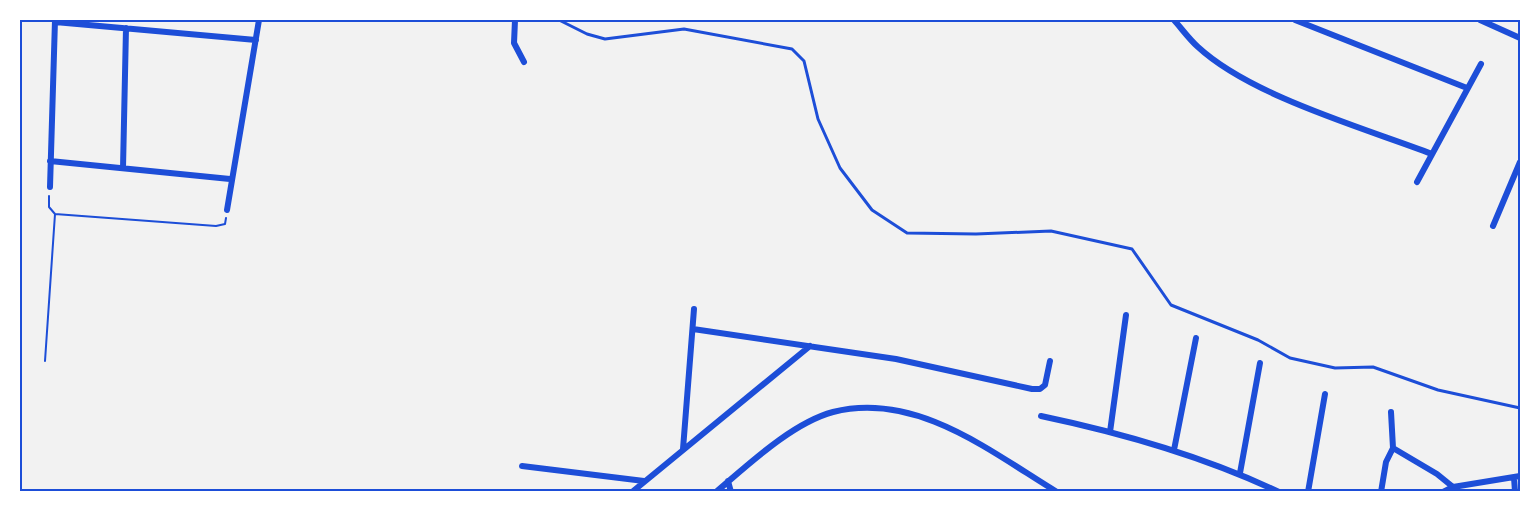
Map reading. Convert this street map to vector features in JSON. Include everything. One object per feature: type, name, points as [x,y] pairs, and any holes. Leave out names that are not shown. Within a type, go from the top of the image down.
[{"type":"street","points":[[227,210],[260,20]]},
{"type":"street","points":[[515,20],[514,43],[524,62]]},
{"type":"street","points":[[1174,20],[1198,48],[1239,76],[1282,97],[1432,154]]},
{"type":"street","points":[[1295,20],[1467,88]]},
{"type":"street","points":[[1480,20],[1519,37]]},
{"type":"street","points":[[50,187],[55,21],[256,40]]},
{"type":"street","points":[[123,168],[126,28]]},
{"type":"street","points":[[1417,182],[1481,64]]},
{"type":"street","points":[[50,161],[231,179]]},
{"type":"street","points":[[1493,225],[1521,162]]},
{"type":"street","points":[[1511,183],[1521,186]]},
{"type":"street","points":[[683,450],[694,309]]},
{"type":"street","points":[[1110,432],[1126,315]]},
{"type":"street","points":[[693,329],[896,358],[1032,389],[1040,389],[1045,385],[1050,361]]},
{"type":"street","points":[[1174,450],[1196,338]]},
{"type":"street","points":[[633,492],[810,346]]},
{"type":"street","points":[[1240,474],[1260,363]]},
{"type":"street","points":[[1308,492],[1325,394]]},
{"type":"street","points":[[716,492],[760,454],[808,423],[832,412],[864,408],[888,410],[931,420],[954,430],[1057,492]]},
{"type":"street","points":[[1381,492],[1386,462],[1393,448],[1391,412]]},
{"type":"street","points":[[1041,416],[1174,450],[1240,474],[1279,492]]},
{"type":"street","points":[[1393,448],[1437,474],[1453,488]]},
{"type":"street","points":[[522,466],[644,481]]},
{"type":"street","points":[[1443,492],[1517,476],[1515,492]]},
{"type":"street","points":[[728,481],[731,492]]},
{"type":"street","points":[[1041,482],[1042,492]]},
{"type":"lane","points":[[559,20],[587,34],[605,39],[684,29],[792,49],[804,61],[818,119],[840,168],[872,210],[907,232],[976,234],[1051,231],[1132,249],[1171,305],[1258,340],[1290,358],[1335,368],[1374,367],[1438,390],[1521,408]]},
{"type":"path","points":[[45,362],[55,214],[49,207],[50,187]]},
{"type":"path","points":[[55,214],[216,226],[225,224]]}]
